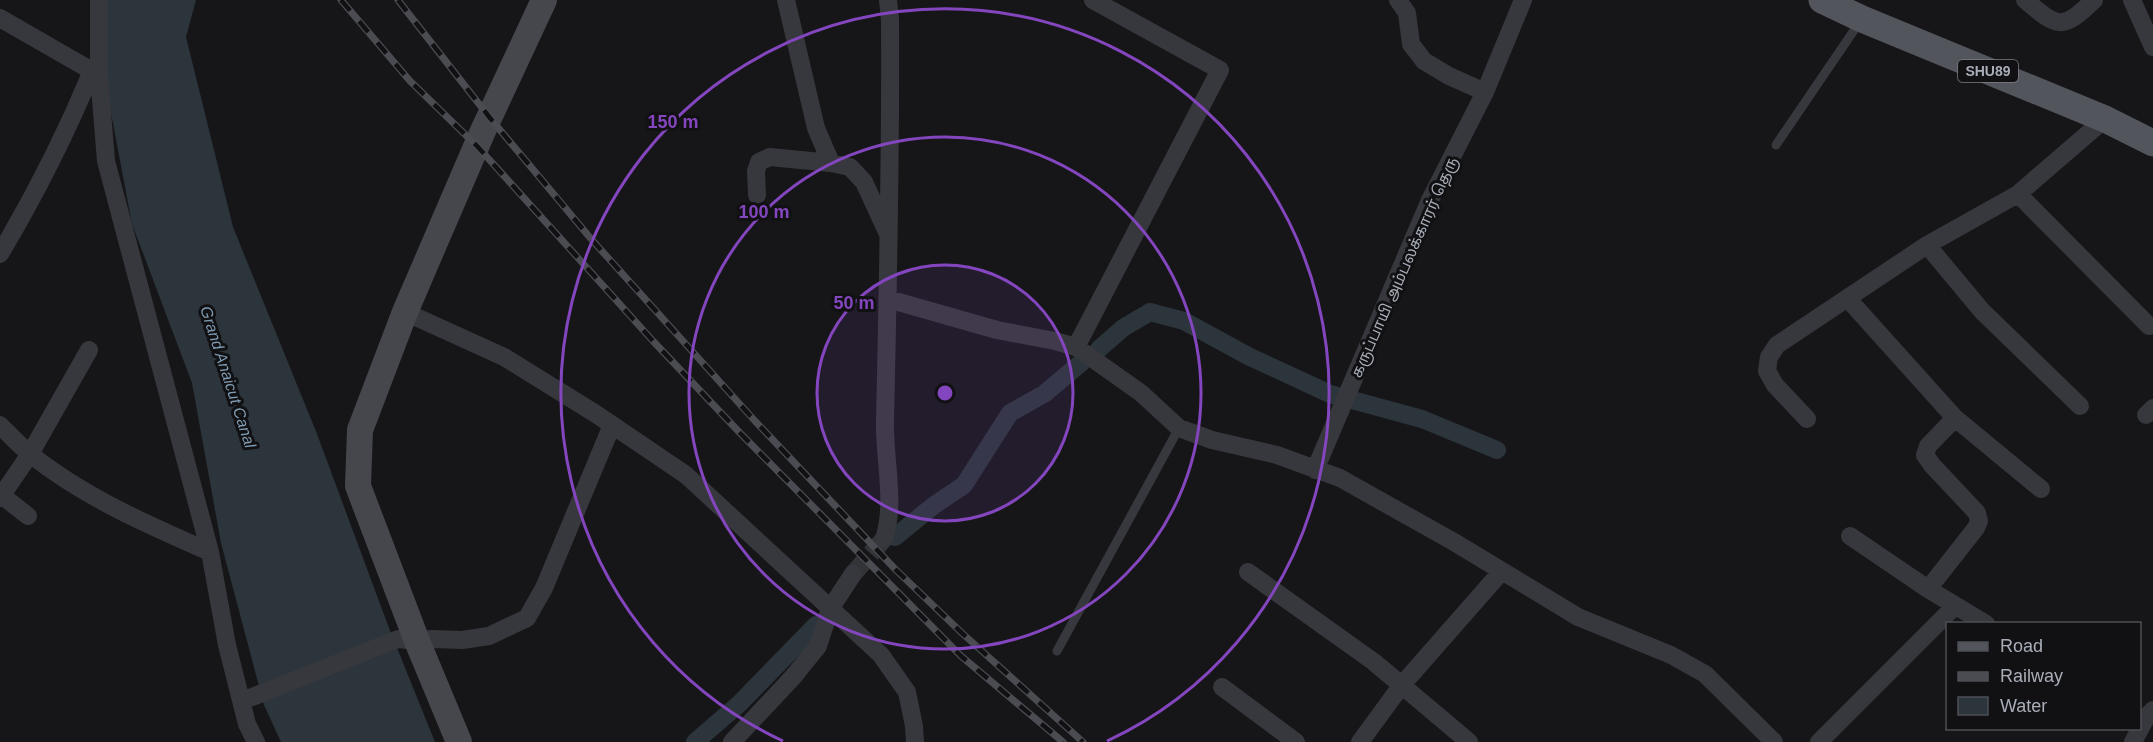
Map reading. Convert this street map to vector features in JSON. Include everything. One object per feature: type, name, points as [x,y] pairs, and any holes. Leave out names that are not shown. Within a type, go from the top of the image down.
[{"type":"main road","points":[[459,742],[407,640],[358,486],[360,430],[405,312],[482,133],[544,0]]},
{"type":"main road","name":"SHU89","points":[[1822,0],[1862,19],[2105,119],[2153,143]]},
{"type":"street","points":[[99,0],[95,74],[106,161],[210,552],[227,645],[249,698],[247,724],[256,742]]},
{"type":"street","points":[[786,0],[816,128],[831,163]]},
{"type":"street","points":[[884,539],[889,523],[885,425],[891,148],[891,20],[888,0]]},
{"type":"street","points":[[1076,347],[1220,70],[1093,0]]},
{"type":"street","points":[[1398,0],[1407,13],[1412,44],[1424,61],[1449,76],[1485,92]]},
{"type":"street","name":"கருப்பாயி அம்பலக்காரர் தெரு","points":[[1315,470],[1430,200],[1485,92],[1522,0]]},
{"type":"street","points":[[2025,0],[2054,22],[2066,23],[2075,18],[2094,0]]},
{"type":"street","points":[[2133,0],[2153,47]]},
{"type":"street","points":[[0,18],[95,74]]},
{"type":"street","points":[[0,254],[19,222],[95,74]]},
{"type":"street","points":[[1807,420],[1775,385],[1767,371],[1769,357],[1777,345],[1927,246],[2018,194],[2105,119]]},
{"type":"street","points":[[757,195],[756,171],[759,162],[770,157],[850,167],[864,182],[889,237]]},
{"type":"street","points":[[2018,194],[2149,326]]},
{"type":"street","points":[[1927,246],[1982,311],[2080,406]]},
{"type":"street","points":[[888,298],[997,330],[1055,340],[1076,347],[1141,393],[1179,428],[1212,440],[1277,455],[1340,478],[1454,542],[1500,572],[1578,617],[1671,655],[1705,674],[1774,742]]},
{"type":"street","points":[[1848,299],[1955,418],[2041,489]]},
{"type":"street","points":[[405,312],[504,357],[686,475],[881,655],[907,692],[915,742]]},
{"type":"street","points":[[28,516],[1,496],[30,454],[89,350]]},
{"type":"street","points":[[1928,590],[1979,521],[1977,513],[1925,455],[1928,446],[1955,418]]},
{"type":"street","points":[[0,425],[30,454],[75,486],[145,523],[210,552]]},
{"type":"street","points":[[249,698],[407,640],[462,640],[489,636],[527,618],[544,588],[612,425]]},
{"type":"street","points":[[1850,536],[1928,590],[1983,622]]},
{"type":"street","points":[[1248,572],[1374,662],[1469,742]]},
{"type":"street","points":[[1360,742],[1401,686],[1500,572]]},
{"type":"street","points":[[732,742],[793,677],[818,646],[830,609],[853,574]]},
{"type":"street","points":[[1819,742],[1955,606]]},
{"type":"street","points":[[1222,687],[1296,742]]},
{"type":"lane","points":[[1776,145],[1862,19]]},
{"type":"lane","points":[[1057,651],[1179,428]]},
{"type":"water","name":"Grand Anaicut Canal","points":[[106,0],[196,0],[186,37],[233,227],[317,434],[389,628],[435,742],[281,742],[264,705],[221,543],[192,383],[132,224],[98,44]]},
{"type":"waterway","points":[[1099,349],[1123,328],[1150,312],[1184,321],[1248,356],[1330,394],[1422,419],[1497,450]]},
{"type":"waterway","points":[[895,537],[933,506],[964,485],[1010,413],[1044,394],[1082,362]]},
{"type":"waterway","points":[[695,742],[739,704],[816,625]]},
{"type":"tunnel","points":[[853,574],[884,539]]},
{"type":"railway","points":[[341,0],[410,81],[477,146],[653,341],[741,434],[961,656],[1063,742]]},
{"type":"railway","points":[[398,0],[490,118],[592,240],[755,421],[896,570],[1083,742]]}]
